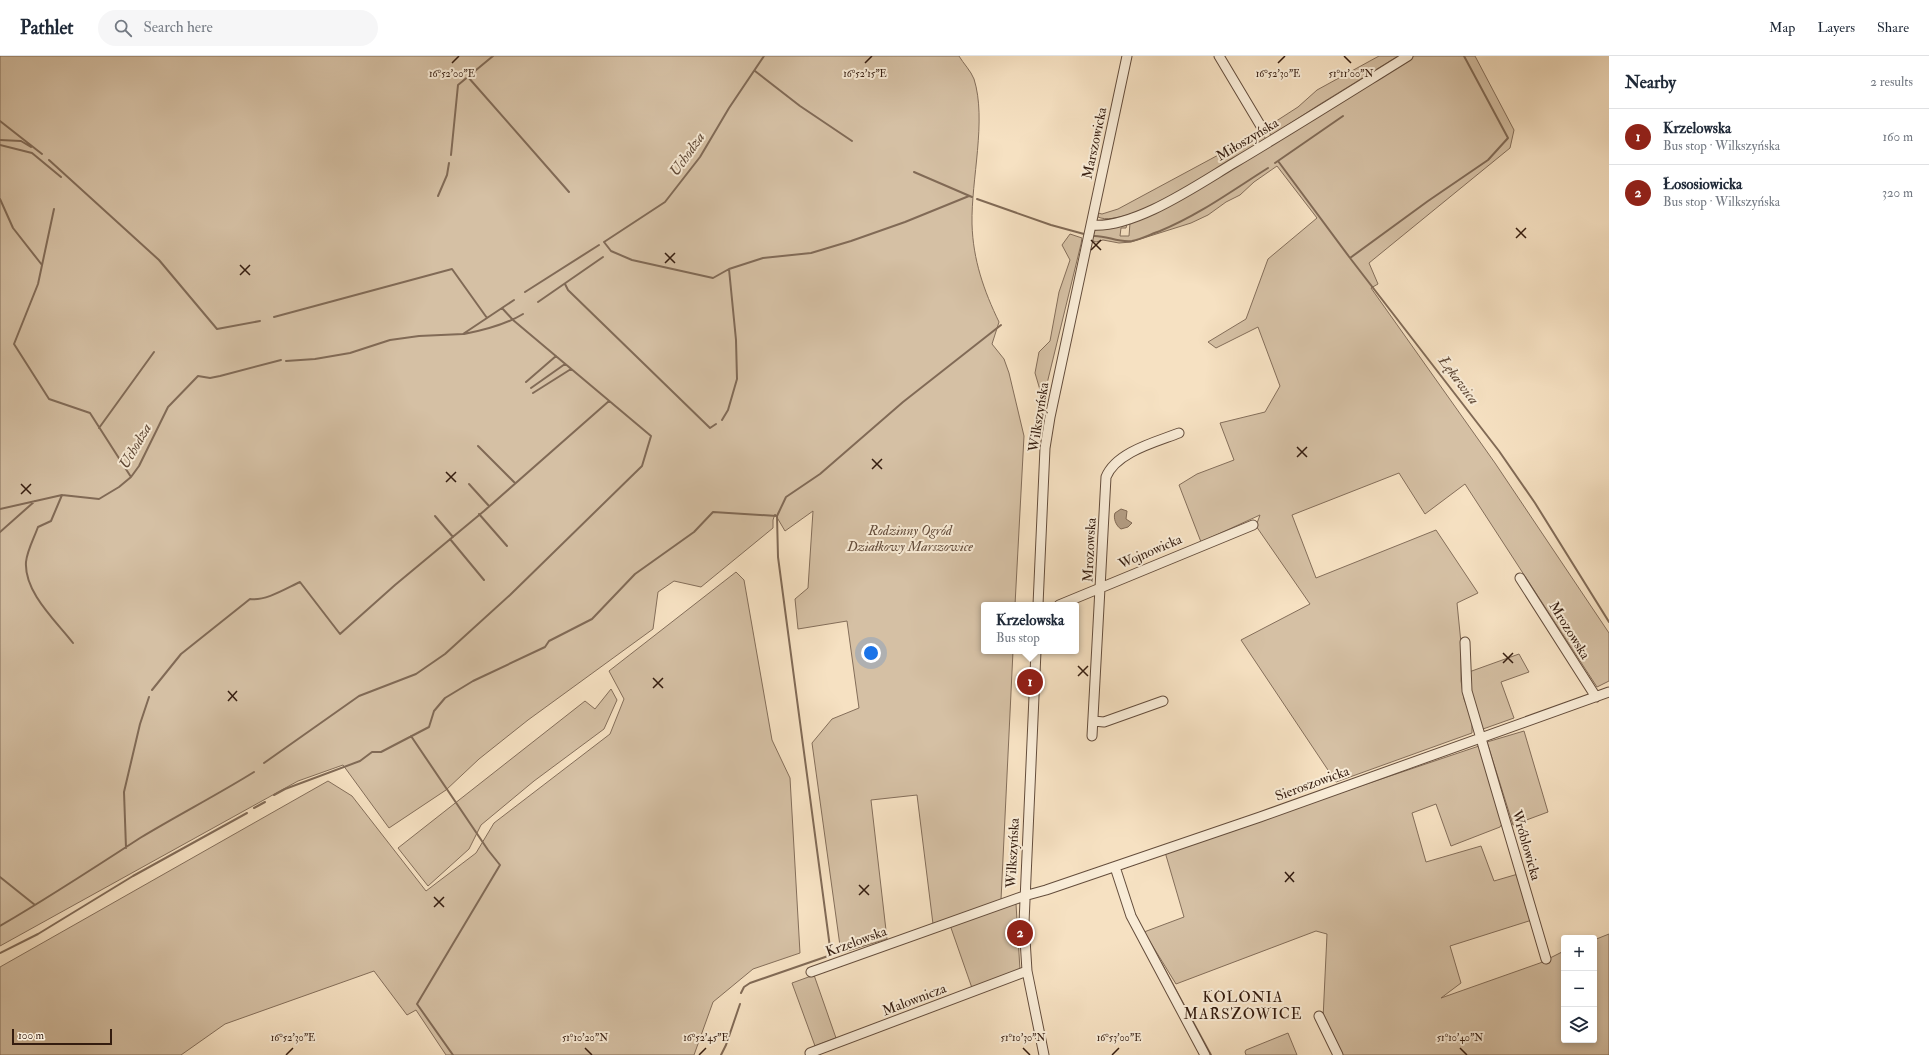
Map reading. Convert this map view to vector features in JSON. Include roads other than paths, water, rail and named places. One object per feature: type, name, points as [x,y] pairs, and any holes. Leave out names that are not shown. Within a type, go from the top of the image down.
[{"type":"street","name":"Marszowicka","points":[[1088,237],[1127,56]]},
{"type":"street","points":[[1219,56],[1262,128]]},
{"type":"street","name":"Miłoszyńska","points":[[1091,225],[1109,224],[1124,220],[1164,204],[1270,142],[1408,56]]},
{"type":"street","name":"Wilkszyńska","points":[[1038,602],[1045,448],[1052,407],[1088,237]]},
{"type":"street","name":"Mrozowska","points":[[1092,736],[1106,477],[1112,466],[1124,456],[1179,433]]},
{"type":"street","name":"Wojnowicka","points":[[1066,602],[1101,586],[1253,525]]},
{"type":"street","name":"Mrozowska","points":[[1520,578],[1596,697]]},
{"type":"street","name":"Wróblowicka","points":[[1465,642],[1467,691],[1546,960]]},
{"type":"street","name":"Wilkszyńska","points":[[1036,654],[1024,896],[1024,935],[1027,971],[1044,1055]]},
{"type":"street","name":"Sieroszowicka","points":[[1024,896],[1115,867],[1609,692]]},
{"type":"street","points":[[1094,721],[1104,722],[1163,701]]},
{"type":"street","points":[[1115,867],[1131,916],[1205,1055]]},
{"type":"street","name":"Krzelowska","points":[[811,972],[1024,896]]},
{"type":"street","name":"Malownicza","points":[[810,1053],[1027,971]]},
{"type":"street","points":[[1319,1016],[1338,1055]]},
{"type":"waterway","points":[[451,155],[458,85],[493,56]]},
{"type":"waterway","points":[[764,56],[729,108],[700,157],[665,202],[604,242],[611,251],[632,260],[713,278],[729,269],[763,258],[811,253],[851,241],[905,222],[969,196]]},
{"type":"waterway","points":[[1350,258],[1428,201],[1488,160],[1508,138],[1464,56]]},
{"type":"waterway","points":[[755,71],[800,106],[852,141]]},
{"type":"waterway","points":[[468,77],[569,192]]},
{"type":"waterway","points":[[1275,163],[1343,116]]},
{"type":"waterway","points":[[0,121],[42,154]]},
{"type":"waterway","points":[[0,140],[21,141],[31,147]]},
{"type":"waterway","points":[[0,145],[32,153],[61,177]]},
{"type":"waterway","points":[[49,160],[159,260],[217,329],[260,321]]},
{"type":"waterway","name":"Łękawica","points":[[1278,161],[1350,258],[1499,451],[1535,503],[1609,622]]},
{"type":"waterway","points":[[438,196],[447,175],[449,163]]},
{"type":"waterway","points":[[1093,236],[1127,241],[1143,238],[1188,218],[1216,202],[1268,168]]},
{"type":"waterway","points":[[914,172],[972,197]]},
{"type":"waterway","points":[[0,199],[13,228],[42,265]]},
{"type":"waterway","points":[[977,199],[1051,225],[1084,234]]},
{"type":"waterway","points":[[54,209],[38,284],[14,344],[49,399],[90,413],[131,477]]},
{"type":"waterway","name":"Uchodza","points":[[525,292],[599,245]]},
{"type":"waterway","points":[[538,302],[603,257]]},
{"type":"waterway","points":[[274,317],[452,269],[487,318]]},
{"type":"waterway","points":[[722,420],[728,410],[737,379],[736,340],[729,269]]},
{"type":"waterway","points":[[565,284],[568,290],[710,428],[716,424]]},
{"type":"waterway","name":"Uchodza","points":[[286,361],[315,359],[350,353],[390,340],[419,336],[463,334],[514,300]]},
{"type":"waterway","points":[[264,763],[359,696],[416,674],[445,654],[510,595],[642,466],[651,436],[513,320],[502,308]]},
{"type":"waterway","points":[[464,334],[495,327],[523,314]]},
{"type":"waterway","points":[[274,795],[285,789],[360,761],[372,752],[381,752],[429,727],[434,711],[445,698],[473,681],[545,647],[549,641],[592,619],[635,574],[694,532],[713,512],[777,516],[786,497],[820,474],[903,402],[1001,325]]},
{"type":"waterway","points":[[99,428],[154,352]]},
{"type":"waterway","points":[[526,382],[556,356]]},
{"type":"waterway","name":"Uchodza","points":[[0,509],[62,495],[99,499],[119,487],[131,477],[139,466],[168,407],[198,376],[210,378],[281,360]]},
{"type":"waterway","points":[[531,388],[565,364]]},
{"type":"waterway","points":[[533,393],[571,369]]},
{"type":"waterway","points":[[152,690],[181,654],[250,599],[269,596],[300,582],[340,634],[395,585],[484,511],[609,401]]},
{"type":"waterway","points":[[478,446],[515,483]]},
{"type":"waterway","points":[[469,484],[489,506]]},
{"type":"waterway","points":[[62,495],[51,521],[38,527],[29,549],[26,562],[30,584],[42,606],[73,643]]},
{"type":"waterway","name":"Uchodza","points":[[0,532],[35,501]]},
{"type":"waterway","points":[[479,514],[507,546]]},
{"type":"waterway","points":[[435,516],[453,537]]},
{"type":"waterway","points":[[741,993],[744,987],[750,983],[831,955],[778,557],[777,516]]},
{"type":"waterway","points":[[450,539],[484,580]]},
{"type":"waterway","points":[[126,848],[124,792],[140,724],[149,697]]},
{"type":"waterway","points":[[411,736],[488,850],[500,865],[417,1004],[453,1055]]},
{"type":"waterway","points":[[0,926],[140,838],[254,772]]},
{"type":"waterway","points":[[254,808],[265,802]]},
{"type":"waterway","points":[[0,953],[38,934],[133,876],[247,813]]},
{"type":"waterway","points":[[0,877],[35,905]]},
{"type":"waterway","points":[[1161,963],[1211,1055]]},
{"type":"waterway","points":[[721,1055],[740,1004]]},
{"type":"place","name":"Krzelowska","points":[[1030,682]]},
{"type":"place","name":"Łososiowicka","points":[[1020,933]]},
{"type":"district","name":"KOLONIA MARSZOWICE","points":[[1243,1006]]},
{"type":"park label","name":"Rodzinny Ogród Działkowy Marszowice","points":[[910,538]]}]
